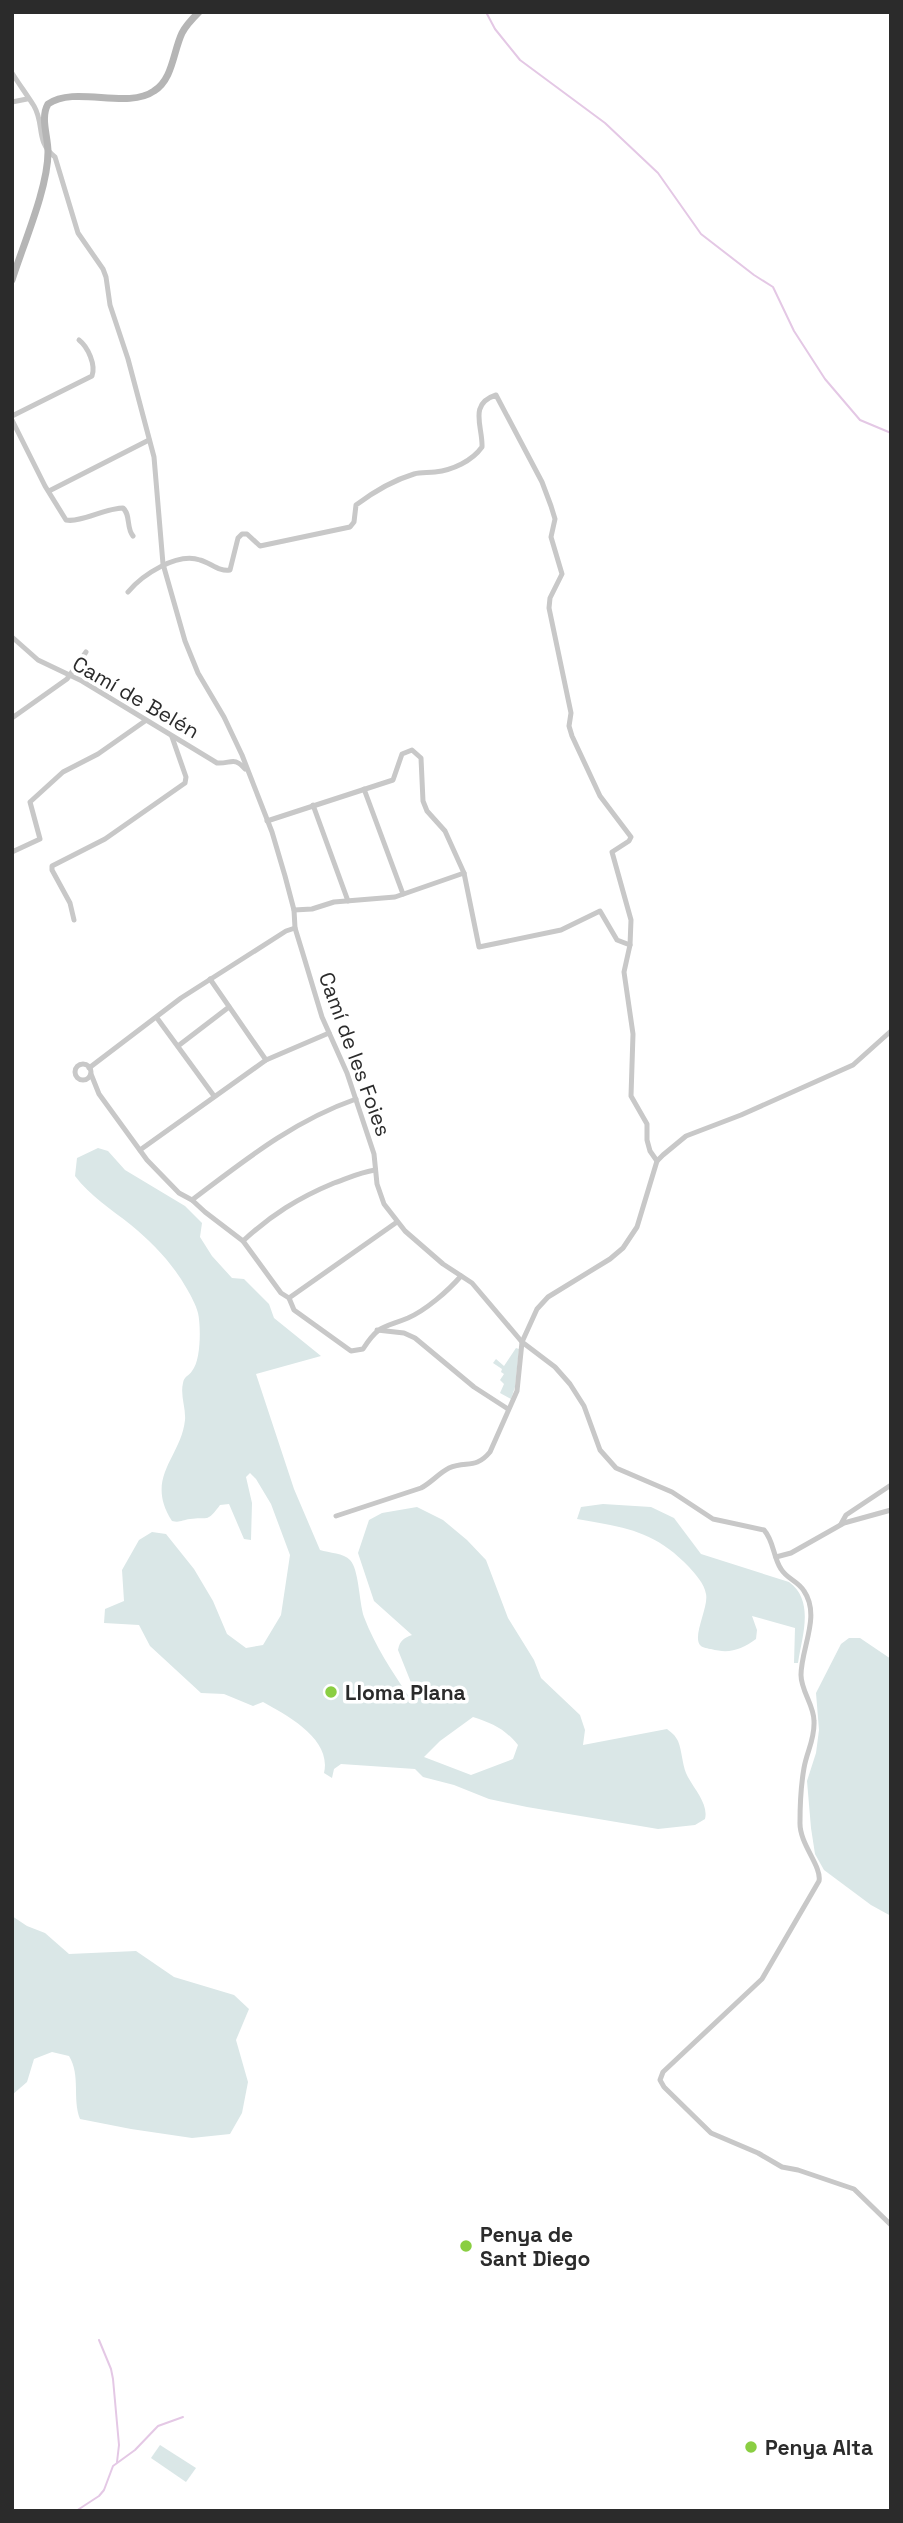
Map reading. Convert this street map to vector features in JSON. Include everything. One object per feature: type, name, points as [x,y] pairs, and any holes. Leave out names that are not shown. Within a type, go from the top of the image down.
[{"type":"main road","points":[[12,280],[43,182],[48,152],[44,117],[48,104],[61,99],[129,98],[151,93],[167,76],[181,35],[199,12]]},
{"type":"street","name":"Camí de les Foies","points":[[12,73],[37,113],[42,138],[48,152],[55,157],[78,233],[103,269],[110,305],[128,359],[157,472],[163,565],[192,660],[224,717],[267,821],[294,909],[295,928],[329,1034],[356,1099],[374,1154],[381,1197],[397,1222],[415,1241],[476,1287],[522,1342],[555,1367],[575,1390],[584,1406],[600,1450],[616,1468],[672,1492],[713,1519],[764,1530],[776,1557]]},
{"type":"street","points":[[12,103],[27,99]]},
{"type":"street","points":[[79,340],[87,348],[94,368],[92,376],[12,418],[63,516],[69,521],[100,511],[123,508],[133,536]]},
{"type":"street","points":[[128,592],[140,577],[163,565],[198,559],[224,571],[230,570],[238,538],[242,534],[247,534],[260,546],[351,527],[356,505],[396,481],[417,473],[444,470],[469,461],[478,453],[482,447],[478,421],[482,406],[486,400],[496,395],[542,482],[555,519],[551,537],[562,574],[550,598],[549,608],[571,713],[569,726],[600,796],[631,837],[612,852],[631,920],[630,944],[624,972],[633,1034],[631,1096],[647,1125],[650,1151],[657,1161]]},
{"type":"street","points":[[49,491],[149,440]]},
{"type":"street","name":"Camí de Belén","points":[[12,637],[38,660],[70,675],[217,763],[239,762],[247,769]]},
{"type":"street","points":[[12,718],[70,675],[86,652]]},
{"type":"street","points":[[12,852],[40,839],[30,802],[63,772],[99,754],[145,721]]},
{"type":"street","points":[[74,920],[72,906],[52,866],[105,839],[185,783],[186,777],[172,737]]},
{"type":"street","points":[[267,821],[393,780],[402,754],[407,750],[416,752],[422,766],[423,802],[427,811],[445,831],[464,873],[479,947],[561,930],[600,911],[617,940],[630,944]]},
{"type":"street","points":[[364,789],[403,894]]},
{"type":"street","points":[[313,804],[348,901]]},
{"type":"street","points":[[294,909],[312,909],[334,902],[395,897],[464,873]]},
{"type":"street","points":[[81,1080],[86,1079],[90,1071],[170,1006],[286,931],[295,928]]},
{"type":"street","points":[[210,979],[266,1060]]},
{"type":"street","points":[[178,1046],[229,1007]]},
{"type":"street","points":[[157,1018],[214,1096]]},
{"type":"street","points":[[336,1516],[421,1488],[453,1467],[480,1462],[490,1452],[517,1387],[522,1342],[537,1309],[548,1297],[610,1259],[631,1237],[637,1227],[657,1161],[671,1146],[686,1136],[730,1120],[853,1065],[891,1031]]},
{"type":"street","points":[[140,1150],[266,1060],[329,1034]]},
{"type":"street","points":[[99,1094],[77,1077],[76,1069],[82,1065],[90,1071],[99,1094],[140,1150],[179,1193],[192,1200],[243,1241],[281,1293],[289,1298],[294,1310],[351,1350],[363,1349],[377,1330],[411,1316],[461,1276]]},
{"type":"street","points":[[192,1200],[258,1149],[295,1126],[356,1099]]},
{"type":"street","points":[[243,1241],[272,1215],[303,1196],[364,1171],[375,1170]]},
{"type":"street","points":[[289,1298],[397,1222]]},
{"type":"street","points":[[377,1330],[404,1333],[415,1338],[474,1387],[508,1409]]},
{"type":"street","points":[[841,1524],[846,1515],[891,1485]]},
{"type":"street","points":[[891,1510],[841,1524],[791,1553],[776,1557],[783,1573],[796,1581],[806,1592],[811,1609],[801,1674],[814,1715],[814,1736],[805,1766],[800,1825],[807,1851],[820,1874],[820,1881],[762,1979],[663,2072],[660,2080],[710,2133],[758,2153],[782,2167],[855,2189],[891,2225]]},
{"type":"shaded area","points":[[98,1148],[108,1151],[125,1170],[185,1206],[202,1223],[200,1237],[212,1256],[232,1278],[244,1279],[269,1304],[274,1318],[321,1356],[256,1374],[294,1489],[320,1550],[344,1556],[353,1564],[368,1628],[409,1697],[413,1696],[414,1690],[398,1650],[403,1640],[412,1635],[374,1601],[358,1553],[369,1520],[382,1513],[417,1507],[443,1520],[486,1560],[508,1618],[534,1660],[541,1678],[580,1715],[585,1730],[583,1745],[667,1729],[678,1741],[686,1773],[705,1807],[705,1819],[695,1825],[658,1829],[527,1807],[489,1799],[454,1785],[423,1777],[415,1769],[341,1764],[334,1769],[332,1778],[324,1773],[325,1761],[315,1739],[284,1714],[263,1702],[253,1706],[224,1694],[201,1693],[150,1646],[139,1625],[104,1623],[105,1609],[124,1601],[122,1570],[139,1540],[152,1532],[166,1534],[194,1569],[213,1601],[227,1634],[246,1648],[263,1645],[281,1615],[290,1555],[271,1504],[250,1473],[246,1477],[252,1503],[251,1540],[244,1539],[229,1504],[220,1505],[206,1518],[172,1521],[164,1506],[163,1480],[185,1420],[182,1388],[184,1379],[195,1366],[199,1352],[198,1313],[181,1280],[162,1254],[94,1196],[75,1176],[77,1158]],"holes":[[[473,1717],[492,1724],[513,1739],[518,1745],[513,1759],[471,1775],[424,1757],[440,1741]]]},
{"type":"shaded area","points":[[516,1348],[519,1349],[511,1399],[500,1393],[504,1384],[500,1380],[504,1374],[502,1369],[493,1363],[496,1359],[504,1366]]},
{"type":"shaded area","points":[[603,1504],[651,1507],[674,1518],[701,1554],[789,1582],[802,1599],[804,1609],[804,1631],[798,1663],[794,1663],[795,1628],[752,1616],[757,1630],[756,1639],[750,1643],[729,1651],[701,1646],[698,1636],[706,1600],[705,1590],[699,1579],[676,1555],[650,1538],[623,1528],[577,1519],[581,1507]]},
{"type":"shaded area","points":[[849,1638],[860,1638],[891,1659],[891,1916],[871,1905],[824,1870],[815,1854],[811,1828],[807,1781],[816,1753],[819,1730],[816,1693],[841,1644]]},
{"type":"shaded area","points":[[12,1916],[45,1933],[69,1954],[136,1951],[174,1977],[234,1995],[249,2009],[236,2040],[248,2082],[242,2113],[230,2134],[192,2138],[80,2119],[73,2064],[69,2056],[52,2052],[34,2059],[27,2082],[12,2095]]},
{"type":"shaded area","points":[[160,2445],[196,2468],[186,2482],[151,2458]]},
{"type":"waterway","points":[[486,12],[495,29],[520,60],[605,123],[658,173],[701,234],[773,287],[794,331],[825,379],[860,420],[891,433]]},
{"type":"waterway","points":[[99,2340],[113,2379],[119,2445],[117,2462]]},
{"type":"waterway","points":[[76,2511],[99,2496],[113,2466],[135,2450],[158,2426],[183,2417]]},
{"type":"place","name":"Lloma Plana","points":[[331,1692]]},
{"type":"place","name":"Penya de Sant Diego","points":[[466,2246]]},
{"type":"place","name":"Penya Alta","points":[[751,2447]]}]
